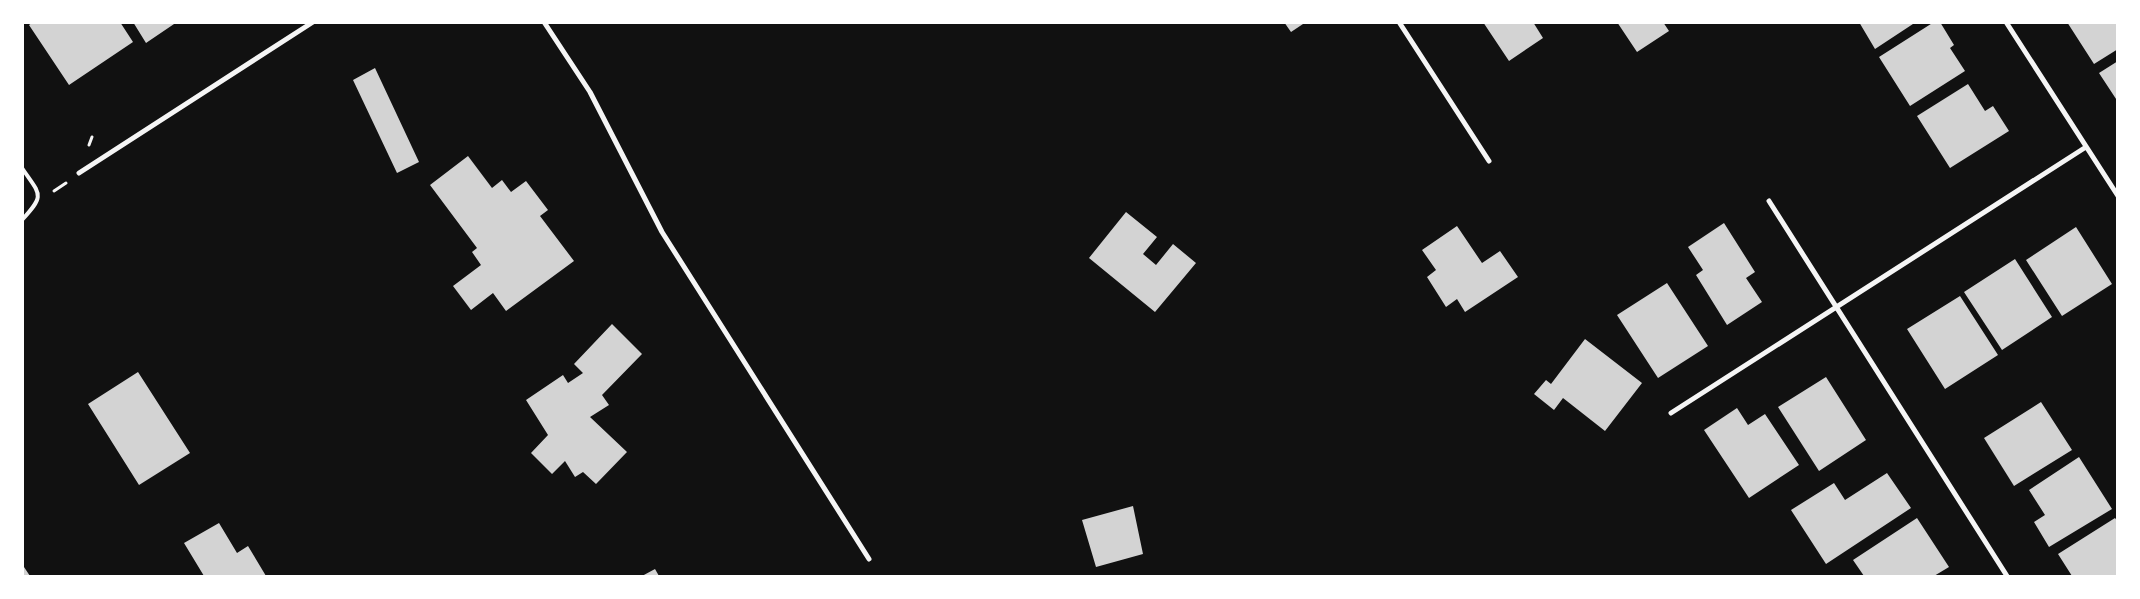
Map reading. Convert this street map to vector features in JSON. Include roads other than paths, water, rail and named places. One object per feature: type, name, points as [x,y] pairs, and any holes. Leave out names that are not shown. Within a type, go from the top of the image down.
[{"type":"street","points":[[79,173],[314,22]]},
{"type":"street","points":[[544,22],[590,92],[662,232],[869,559]]},
{"type":"street","points":[[1399,22],[1489,161]]},
{"type":"street","points":[[2006,22],[2118,196]]},
{"type":"street","points":[[1671,414],[2086,147]]},
{"type":"street","points":[[1769,201],[2007,576]]},
{"type":"lane","points":[[22,168],[39,192],[38,203],[22,220]]}]
